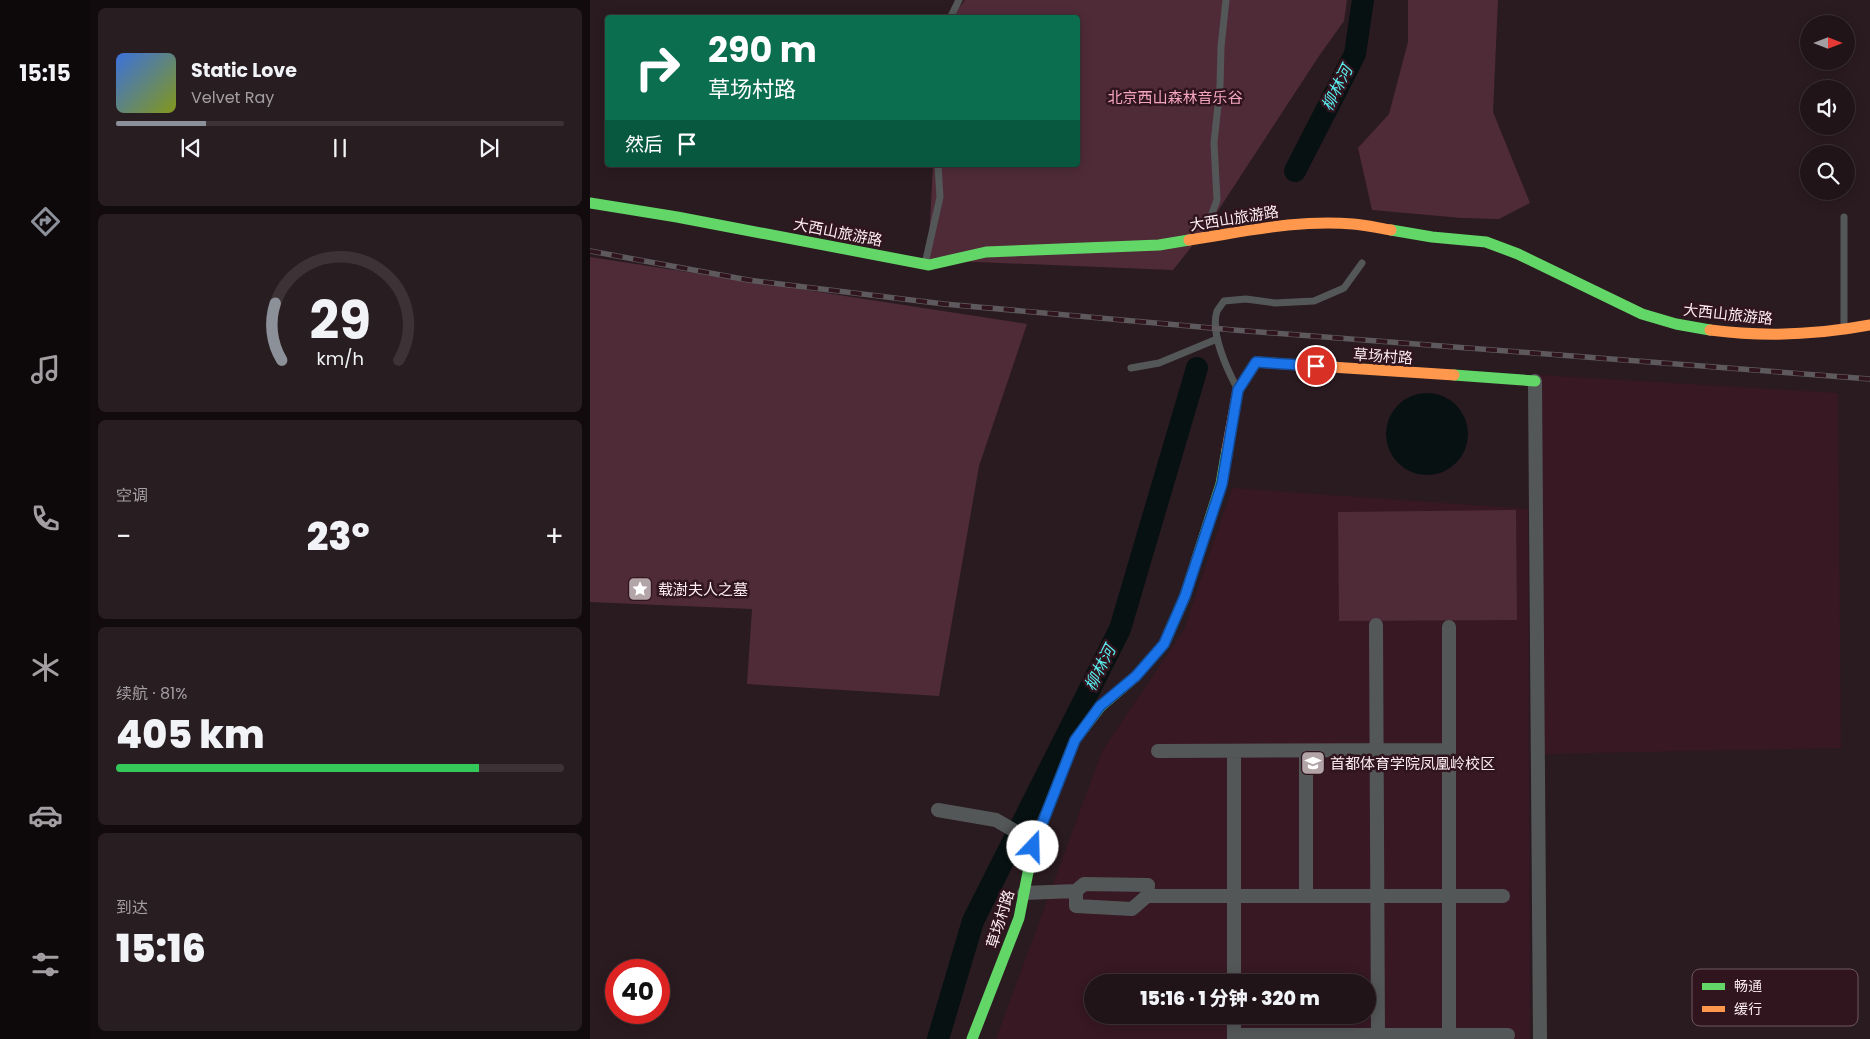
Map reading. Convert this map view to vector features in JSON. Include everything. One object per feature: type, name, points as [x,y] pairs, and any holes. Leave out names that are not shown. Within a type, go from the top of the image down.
[{"type":"street","name":"大西山旅游路","points":[[590,203],[925,264],[986,252],[1159,245],[1278,226],[1316,223],[1354,224],[1432,237],[1486,242],[1518,254],[1642,314],[1676,324],[1713,330],[1769,334],[1844,330],[1870,325]]},
{"type":"street","name":"草场村路","points":[[972,1039],[1019,918],[1031,841],[1075,740],[1100,706],[1136,676],[1164,644],[1185,596],[1222,484],[1238,390],[1256,362],[1535,381]]},
{"type":"street","points":[[1535,381],[1540,1039]]},
{"type":"street","points":[[1376,625],[1378,1035]]},
{"type":"street","points":[[1449,627],[1449,1037]]},
{"type":"street","points":[[1158,751],[1449,750]]},
{"type":"street","points":[[1234,751],[1234,974]]},
{"type":"street","points":[[1306,751],[1306,896]]},
{"type":"street","points":[[938,810],[996,820],[1031,841]]},
{"type":"street","points":[[1024,893],[1076,891],[1084,884],[1148,885],[1147,896]]},
{"type":"street","points":[[1076,891],[1076,906],[1132,909],[1147,896],[1502,896]]},
{"type":"street","points":[[1234,1024],[1234,1037],[1378,1035],[1394,1037],[1449,1037],[1508,1035]]},
{"type":"lane","points":[[952,15],[959,0]]},
{"type":"lane","points":[[1203,238],[1217,200],[1214,143],[1226,0]]},
{"type":"lane","points":[[925,264],[940,197],[938,167]]},
{"type":"lane","points":[[1844,217],[1844,330]]},
{"type":"lane","points":[[1238,390],[1229,373],[1217,339],[1217,312],[1224,301],[1246,299],[1276,303],[1314,301],[1344,288],[1362,263]]},
{"type":"lane","points":[[1131,368],[1159,363],[1217,339]]},
{"type":"shaded area","points":[[1540,375],[1838,393],[1841,748],[1544,754]]},
{"type":"shaded area","points":[[1427,393],[1443,396],[1456,405],[1465,418],[1468,434],[1465,450],[1456,463],[1443,472],[1427,475],[1411,472],[1398,463],[1389,450],[1386,434],[1389,418],[1398,405],[1411,396]]},
{"type":"shaded area","name":"首都体育学院凤凰岭校区","points":[[1232,488],[1528,509],[1530,1039],[996,1039],[1102,751],[1184,630]]},
{"type":"green space","name":"北京西山森林音乐谷","points":[[965,0],[1347,0],[1344,21],[1208,226],[1173,270],[928,260],[933,167],[1080,167],[1080,15],[954,15]]},
{"type":"green space","points":[[1408,0],[1498,0],[1493,112],[1530,203],[1499,219],[1462,218],[1372,210],[1358,148],[1389,114],[1408,42]]},
{"type":"green space","points":[[590,257],[1027,324],[979,466],[939,696],[747,684],[752,609],[590,602]]},
{"type":"green space","points":[[1516,510],[1517,620],[1339,621],[1338,512]]},
{"type":"waterway","name":"柳林河","points":[[1295,171],[1355,54],[1363,0]]},
{"type":"waterway","name":"柳林河","points":[[938,1039],[973,921],[1120,629],[1197,368]]},
{"type":"railway","points":[[590,251],[748,280],[944,304],[1234,330],[1870,379]]},
{"type":"traffic: fast","points":[[590,203],[677,217],[929,265],[986,252],[1159,245],[1189,240]]},
{"type":"traffic: fast","points":[[1391,230],[1432,237],[1486,242],[1518,254],[1642,314],[1676,324],[1710,330]]},
{"type":"traffic: fast","points":[[1454,375],[1535,381]]},
{"type":"traffic: fast","points":[[972,1039],[1019,918],[1033,847],[1075,740],[1101,706],[1136,676],[1164,644],[1185,596],[1221,484],[1227,450]]},
{"type":"traffic: slow","points":[[1189,240],[1271,227],[1312,223],[1353,224],[1391,230]]},
{"type":"traffic: slow","points":[[1710,330],[1750,334],[1790,334],[1870,325]]},
{"type":"traffic: slow","points":[[1227,450],[1238,390],[1256,362],[1454,375]]},
{"type":"place","name":"载澍夫人之墓","points":[[640,589]]},
{"type":"place","name":"首都体育学院凤凰岭校区","points":[[1313,763]]},
{"type":"route","points":[[1033,847],[1075,740],[1100,706],[1136,676],[1164,644],[1185,596],[1222,484],[1238,390],[1256,362],[1316,366]]}]
